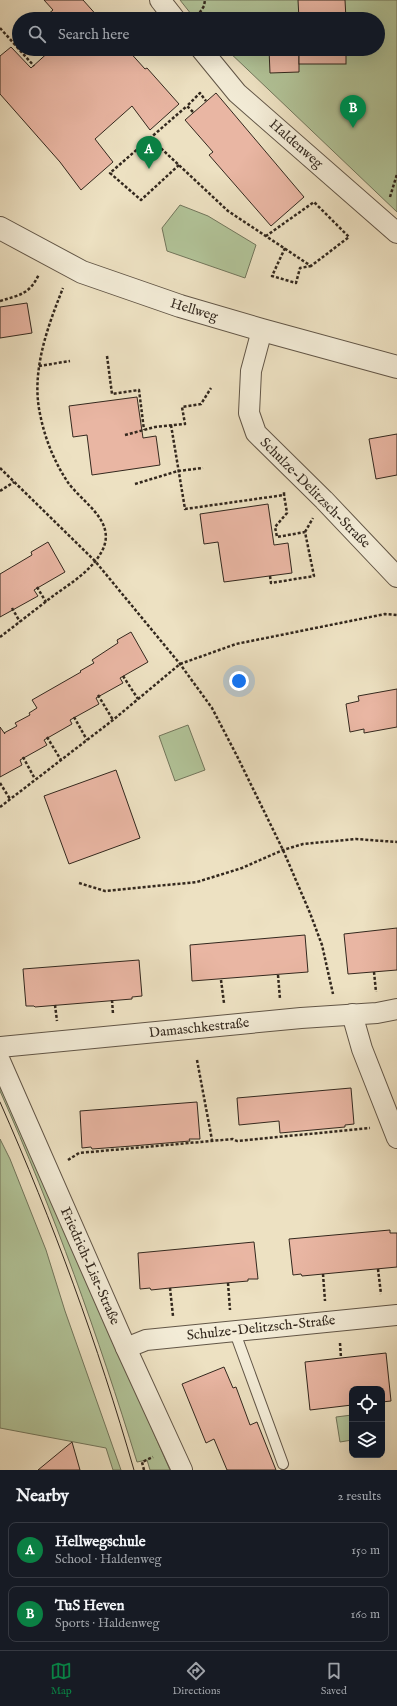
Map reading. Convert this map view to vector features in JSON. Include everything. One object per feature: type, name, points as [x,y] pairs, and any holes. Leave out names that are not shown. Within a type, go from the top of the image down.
[{"type":"street","points":[[160,0],[169,12]]},
{"type":"street","name":"Haldenweg","points":[[206,56],[238,93],[397,233]]},
{"type":"street","name":"Hellweg","points":[[0,228],[82,272],[180,306],[397,367]]},
{"type":"street","name":"Schulze-Delitzsch-Straße","points":[[262,330],[251,371],[249,413],[256,433],[397,577]]},
{"type":"street","name":"Damaschkestraße","points":[[0,1048],[377,1013],[397,1009]]},
{"type":"street","points":[[345,1015],[362,1049],[395,1132]]},
{"type":"street","name":"Friedrich-List-Straße","points":[[0,1061],[126,1348],[182,1470]]},
{"type":"street","name":"Schulze-Delitzsch-Straße","points":[[126,1348],[146,1340],[234,1330],[390,1316]]},
{"type":"lane","points":[[234,1330],[283,1464]]},
{"type":"path","points":[[200,12],[204,6],[205,0]]},
{"type":"path","points":[[0,28],[12,41]]},
{"type":"path","points":[[25,56],[34,66]]},
{"type":"path","points":[[179,165],[142,200],[110,173],[200,93],[206,101]]},
{"type":"path","points":[[187,106],[193,112]]},
{"type":"path","points":[[150,138],[228,211],[311,266]]},
{"type":"path","points":[[266,236],[314,202],[349,237],[311,266],[300,268],[296,283],[272,276],[285,248]]},
{"type":"path","points":[[0,301],[24,294],[35,284],[49,254]]},
{"type":"path","points":[[0,637],[90,568],[103,549],[106,532],[100,518],[68,482],[47,442],[40,413],[37,389],[39,366],[51,318],[72,266]]},
{"type":"path","points":[[107,356],[112,394],[139,390],[144,430]]},
{"type":"path","points":[[39,366],[70,361]]},
{"type":"path","points":[[126,435],[144,430],[185,424],[182,407],[200,404],[211,388]]},
{"type":"path","points":[[171,425],[185,508],[284,495]]},
{"type":"path","points":[[270,576],[271,583],[314,576],[306,532],[277,537],[276,527],[287,513],[284,495],[284,460]]},
{"type":"path","points":[[0,468],[95,561],[180,664],[212,708],[283,850],[310,913],[345,1015]]},
{"type":"path","points":[[135,484],[178,471],[203,468]]},
{"type":"path","points":[[0,491],[14,482]]},
{"type":"path","points":[[37,588],[46,602]]},
{"type":"path","points":[[12,608],[20,622]]},
{"type":"path","points":[[0,807],[113,720],[180,664],[236,644],[385,614],[397,615]]},
{"type":"path","points":[[123,676],[138,700]]},
{"type":"path","points":[[98,696],[113,720]]},
{"type":"path","points":[[74,717],[87,740]]},
{"type":"path","points":[[47,737],[61,760]]},
{"type":"path","points":[[23,757],[35,779]]},
{"type":"path","points":[[0,783],[10,799]]},
{"type":"path","points":[[80,883],[105,892],[197,882],[242,868],[283,850],[303,844],[356,839],[397,842]]},
{"type":"path","points":[[197,1060],[212,1140]]},
{"type":"path","points":[[69,1160],[79,1153],[212,1140],[233,1139],[236,1141],[395,1132]]},
{"type":"path","points":[[378,1269],[390,1316]]},
{"type":"path","points":[[322,1274],[326,1321]]},
{"type":"path","points":[[228,1283],[234,1330]]},
{"type":"path","points":[[170,1288],[176,1337]]},
{"type":"path","points":[[142,1462],[144,1470]]},
{"type":"green space","points":[[180,0],[397,0],[397,212],[233,56],[385,56],[385,12],[189,12]]},
{"type":"green space","points":[[180,205],[208,216],[256,245],[245,278],[167,251],[162,228]]},
{"type":"green space","points":[[188,725],[205,770],[175,781],[159,736]]},
{"type":"green space","points":[[0,1082],[170,1470],[150,1470],[147,1460],[137,1462],[91,1321],[39,1182],[0,1091]]},
{"type":"green space","points":[[0,1139],[10,1159],[46,1250],[65,1311],[121,1470],[113,1470],[106,1448],[0,1428]]},
{"type":"green space","points":[[349,1415],[349,1440],[340,1442],[336,1417]]},
{"type":"building","points":[[44,0],[83,0],[94,12],[51,12],[53,10]]},
{"type":"building","points":[[298,0],[345,0],[346,12],[299,12]]},
{"type":"building","points":[[11,47],[12,56],[20,56],[31,68],[44,56],[133,56],[145,69],[147,68],[179,104],[150,130],[132,106],[95,139],[113,162],[81,190],[60,162],[0,94],[0,56]]},
{"type":"building","points":[[269,56],[299,56],[299,72],[270,73]]},
{"type":"building","points":[[299,56],[346,56],[346,64],[299,64]]},
{"type":"building","points":[[216,93],[304,197],[271,226],[209,155],[213,152],[185,120]]},
{"type":"building","points":[[27,303],[32,333],[0,338],[0,307]]},
{"type":"building","points":[[137,397],[143,438],[156,436],[160,465],[92,475],[87,435],[73,437],[69,406]]},
{"type":"building","points":[[397,434],[397,475],[376,479],[369,439]]},
{"type":"building","points":[[268,504],[274,545],[288,543],[292,573],[224,582],[218,542],[204,544],[200,514]]},
{"type":"building","points":[[48,542],[65,572],[34,590],[38,596],[0,617],[0,574],[32,555],[31,552]]},
{"type":"building","points":[[131,632],[148,662],[120,678],[123,683],[96,698],[99,704],[70,720],[72,724],[44,740],[47,745],[20,760],[22,765],[0,777],[0,727],[4,733],[17,726],[15,723],[30,715],[29,713],[37,708],[32,700],[81,672],[80,671],[94,663],[92,660],[118,643],[117,640]]},
{"type":"building","points":[[397,689],[397,727],[364,733],[364,729],[350,732],[346,704],[359,701],[358,696]]},
{"type":"building","points":[[116,770],[140,838],[69,864],[44,796]]},
{"type":"building","points":[[397,928],[397,970],[348,974],[344,934]]},
{"type":"building","points":[[305,935],[308,972],[192,981],[190,945]]},
{"type":"building","points":[[139,960],[142,996],[132,997],[132,999],[35,1007],[26,1006],[23,969]]},
{"type":"building","points":[[351,1088],[354,1124],[345,1125],[345,1127],[280,1133],[279,1121],[239,1125],[237,1098]]},
{"type":"building","points":[[197,1102],[200,1139],[132,1146],[92,1149],[91,1147],[82,1148],[80,1111]]},
{"type":"building","points":[[390,1230],[390,1233],[397,1233],[397,1267],[302,1276],[301,1274],[293,1275],[289,1239]]},
{"type":"building","points":[[254,1242],[258,1279],[151,1290],[150,1288],[140,1289],[138,1253]]},
{"type":"building","points":[[386,1353],[391,1401],[385,1402],[385,1386],[349,1386],[349,1405],[310,1410],[305,1362]]},
{"type":"building","points":[[224,1367],[233,1388],[236,1387],[250,1425],[257,1422],[276,1470],[227,1470],[214,1439],[206,1443],[182,1384]]},
{"type":"building","points":[[72,1442],[80,1470],[38,1470]]},
{"type":"tram line","points":[[0,1102],[56,1238],[90,1330],[134,1470]]},
{"type":"place","name":"TuS Heven","points":[[353,128]]},
{"type":"place","name":"Hellwegschule","points":[[149,169]]}]
